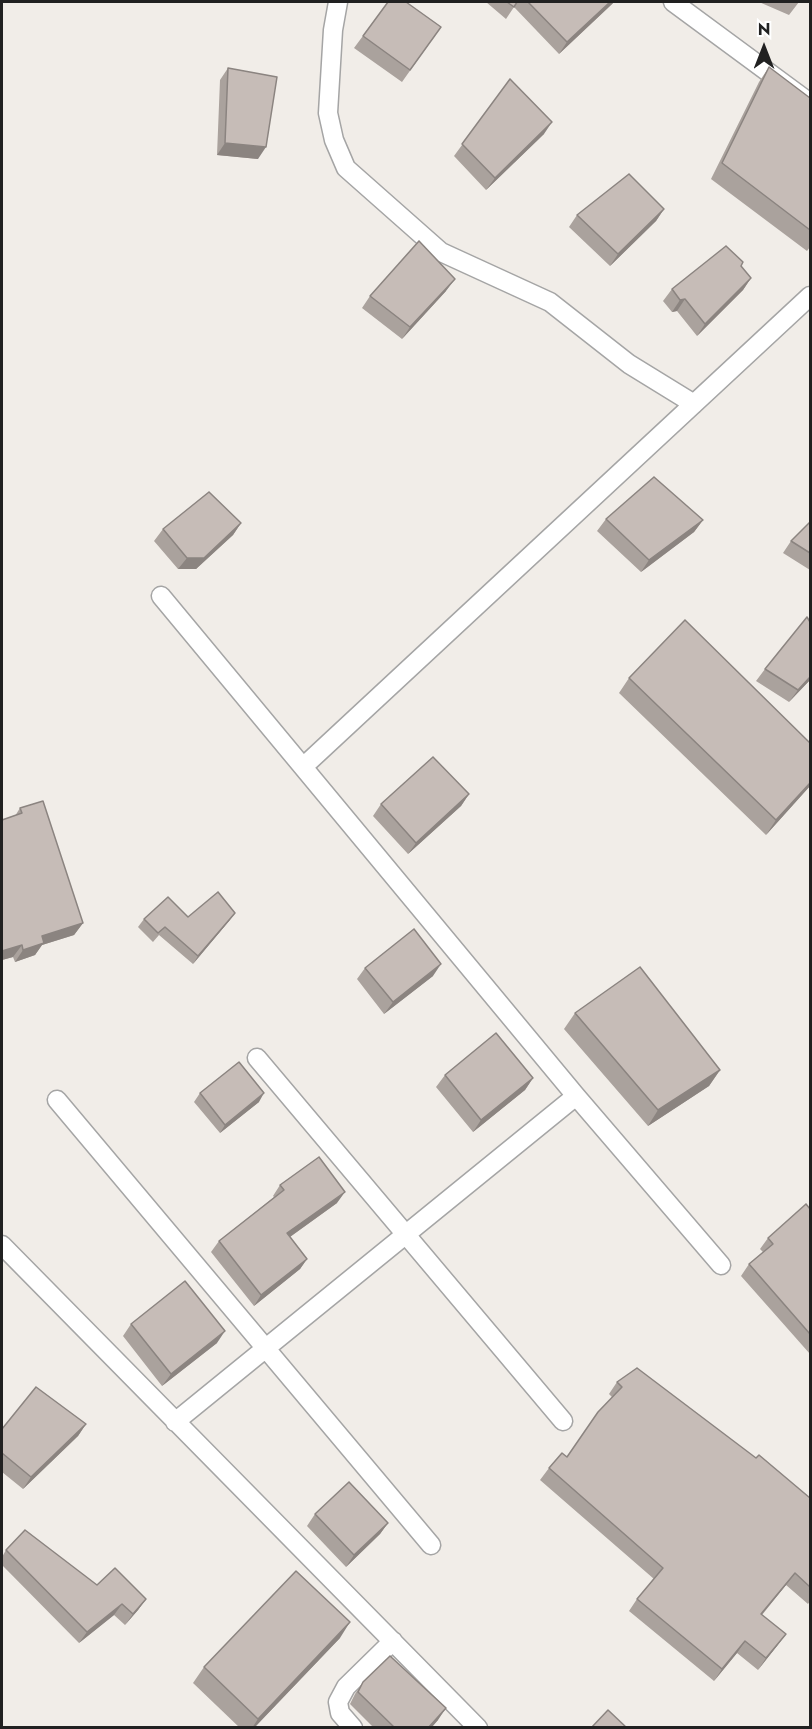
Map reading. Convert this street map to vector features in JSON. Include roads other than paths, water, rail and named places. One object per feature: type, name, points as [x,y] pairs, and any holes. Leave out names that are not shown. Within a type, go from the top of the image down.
[{"type":"street","points":[[338,2],[332,41],[328,113],[334,140],[346,168],[441,252],[549,302],[630,364],[694,404]]},
{"type":"street","points":[[673,2],[810,104]]},
{"type":"street","points":[[303,767],[810,296]]},
{"type":"street","points":[[161,597],[576,1096],[721,1265]]},
{"type":"street","points":[[257,1058],[407,1233],[563,1421]]},
{"type":"street","points":[[175,1422],[576,1096]]},
{"type":"street","points":[[57,1100],[264,1349],[432,1545]]},
{"type":"street","points":[[2,1245],[477,1728]]},
{"type":"street","points":[[353,1728],[340,1713],[338,1702],[346,1687],[393,1641]]}]
